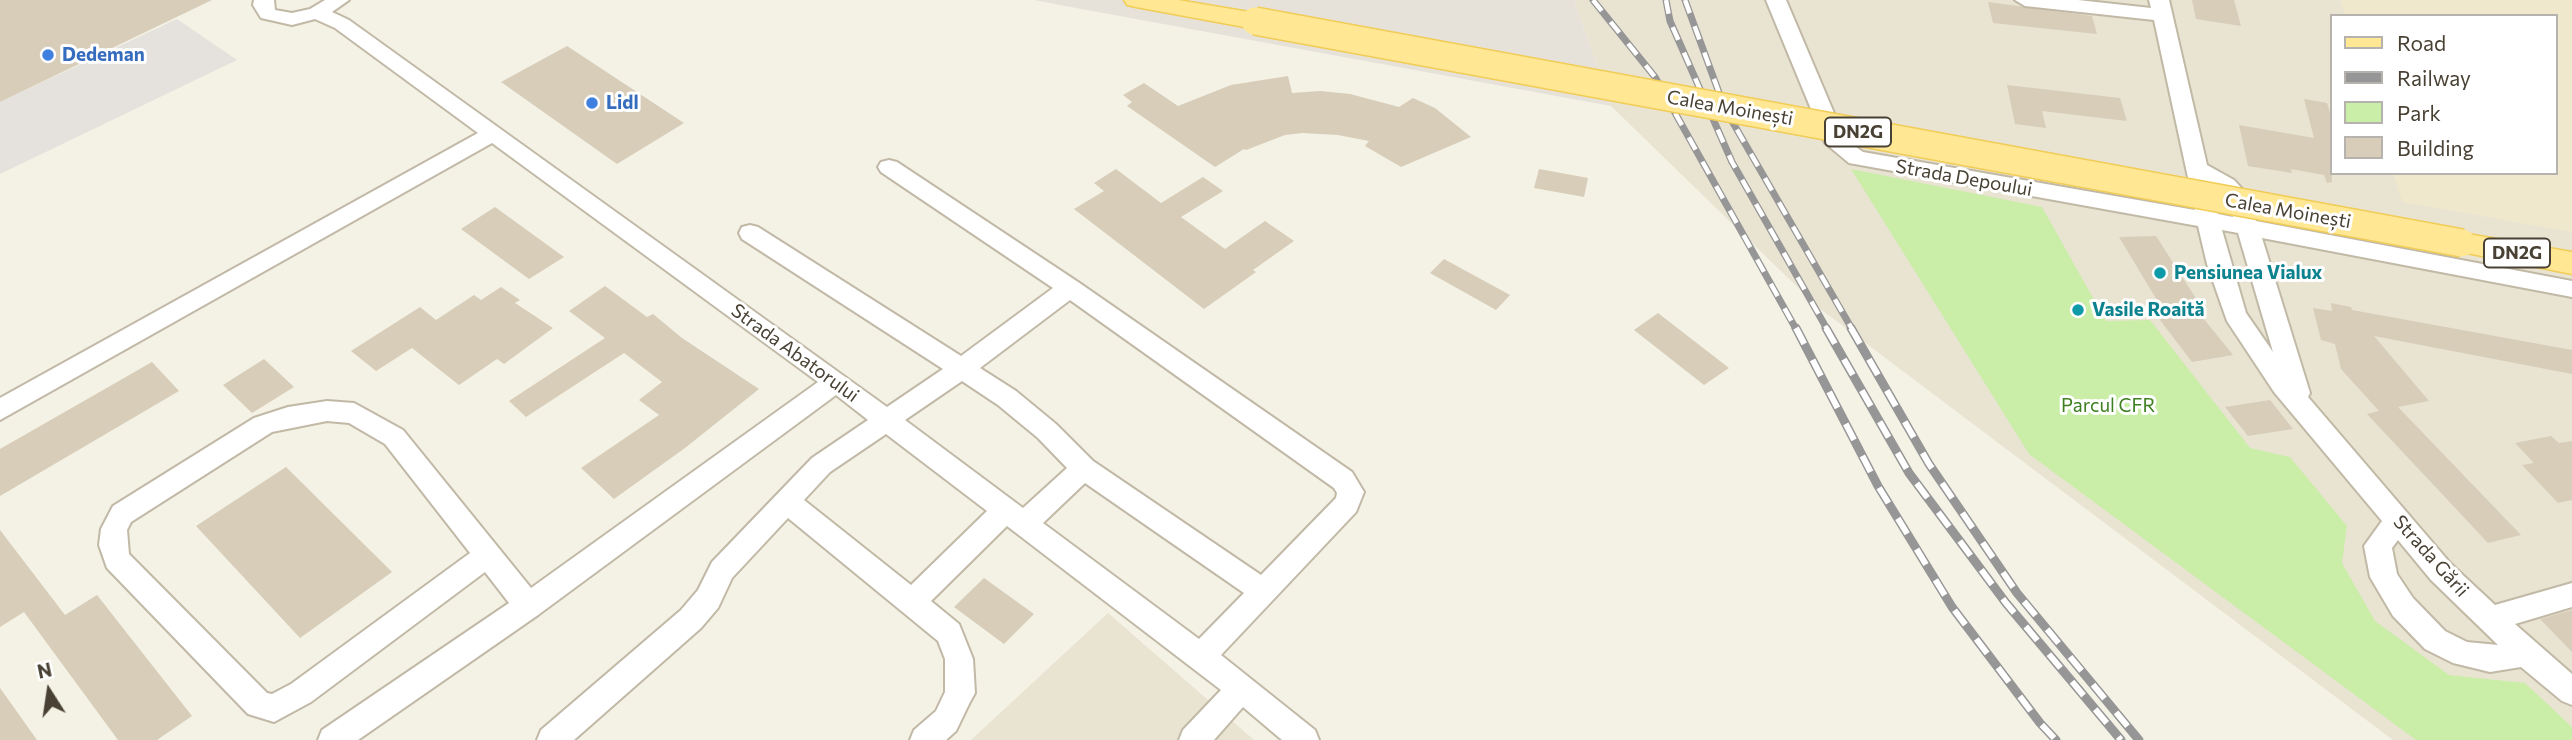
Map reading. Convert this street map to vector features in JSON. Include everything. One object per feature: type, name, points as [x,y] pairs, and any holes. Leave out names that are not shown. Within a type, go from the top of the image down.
[{"type":"main road","name":"Calea Moinești","points":[[1136,0],[2572,263]]},
{"type":"street","points":[[264,0],[264,10],[274,17],[292,19],[333,10]]},
{"type":"street","name":"Strada Depoului","points":[[1776,0],[1836,143],[1857,158],[2208,220],[2572,289]]},
{"type":"street","points":[[2025,0],[2160,7],[2196,164]]},
{"type":"street","name":"Strada Abatorului","points":[[333,10],[493,133],[836,382],[1242,688],[1304,740]]},
{"type":"street","points":[[0,410],[493,133]]},
{"type":"street","name":"Strada Gării","points":[[2196,164],[2218,264],[2235,315],[2283,384],[2441,572],[2526,653],[2572,692]]},
{"type":"street","name":"Strada Gării","points":[[2196,164],[2226,185],[2238,198],[2302,407]]},
{"type":"street","points":[[889,167],[1070,288],[1343,480],[1351,492],[1347,503],[1201,657]]},
{"type":"street","points":[[750,233],[964,367],[1047,431],[1084,468],[1264,592]]},
{"type":"street","points":[[552,740],[691,619],[708,598],[722,570],[821,466],[964,367],[1070,288]]},
{"type":"street","points":[[332,740],[528,606],[836,382]]},
{"type":"street","points":[[488,555],[301,694],[274,708],[258,704],[117,561],[113,545],[114,528],[122,514],[263,425],[288,417],[327,411],[354,413],[394,437],[488,555],[528,606]]},
{"type":"street","points":[[912,602],[1015,517],[1084,468]]},
{"type":"street","points":[[786,501],[949,633],[959,659],[960,693],[946,721],[926,740]]},
{"type":"street","points":[[2400,523],[2390,530],[2378,546],[2384,577],[2403,607],[2435,639],[2463,653],[2490,659],[2526,653]]},
{"type":"street","points":[[2491,619],[2572,595]]},
{"type":"street","points":[[1194,740],[1242,688]]},
{"type":"shaded area","points":[[1034,0],[1574,0],[1611,106],[1065,6]]},
{"type":"shaded area","points":[[1574,0],[2572,0],[2572,740],[2393,740],[1819,308],[1611,106]]},
{"type":"shaded area","points":[[2340,0],[2572,0],[2572,232],[2402,202],[2394,175],[2558,175],[2558,14],[2344,14]]},
{"type":"shaded area","name":"Dedeman","points":[[177,19],[237,60],[0,174],[0,102]]},
{"type":"shaded area","points":[[1108,613],[1254,740],[971,740]]},
{"type":"green space","name":"Parcul CFR","points":[[1851,169],[2042,207],[2106,321],[2150,320],[2250,448],[2290,457],[2347,526],[2342,563],[2375,621],[2449,675],[2525,683],[2572,727],[2572,740],[2416,740],[2029,454]]},
{"type":"building","name":"Dedeman","points":[[0,0],[212,0],[0,102]]},
{"type":"building","points":[[2192,0],[2234,0],[2241,26],[2196,19]]},
{"type":"building","points":[[1988,2],[2092,16],[2097,34],[1993,23]]},
{"type":"building","name":"Lidl","points":[[567,46],[684,123],[617,164],[501,82]]},
{"type":"building","points":[[1288,76],[1292,93],[1320,91],[1350,94],[1399,107],[1413,98],[1435,108],[1471,137],[1401,167],[1365,146],[1369,141],[1338,135],[1302,133],[1285,135],[1244,149],[1215,167],[1127,106],[1132,102],[1123,95],[1144,83],[1178,106],[1231,85]]},
{"type":"building","points":[[2007,85],[2120,98],[2127,121],[2042,111],[2046,128],[2015,124]]},
{"type":"building","points":[[2304,99],[2327,103],[2330,113],[2332,182],[2327,183],[2324,175],[2248,166],[2239,125],[2314,138]]},
{"type":"building","points":[[1116,169],[1161,203],[1203,177],[1223,191],[1181,217],[1225,249],[1265,221],[1294,241],[1204,309],[1074,209],[1104,191],[1094,183]]},
{"type":"building","points":[[1539,169],[1588,178],[1584,197],[1534,188]]},
{"type":"building","points":[[495,207],[564,257],[529,279],[461,229]]},
{"type":"building","points":[[2156,236],[2202,308],[2195,308],[2233,355],[2192,362],[2157,316],[2166,315],[2119,237]]},
{"type":"building","points":[[1444,259],[1510,295],[1496,310],[1430,273]]},
{"type":"building","points":[[605,286],[647,317],[653,314],[682,338],[759,389],[685,448],[614,499],[581,468],[659,415],[639,400],[662,382],[624,353],[526,417],[509,401],[605,338],[569,311]]},
{"type":"building","points":[[501,287],[520,300],[515,303],[553,328],[504,364],[497,359],[459,385],[412,348],[376,371],[351,351],[420,307],[436,320],[474,295],[481,300]]},
{"type":"building","points":[[2331,303],[2351,307],[2352,310],[2572,350],[2572,374],[2374,336],[2429,401],[2398,407],[2521,535],[2488,543],[2367,414],[2379,411],[2341,369],[2335,344],[2321,340],[2313,308],[2332,311]]},
{"type":"building","points":[[1658,313],[1729,368],[1704,385],[1634,330]]},
{"type":"building","points":[[264,359],[294,387],[252,413],[223,385]]},
{"type":"building","points":[[152,362],[179,391],[0,496],[0,449]]},
{"type":"building","points":[[2270,400],[2293,429],[2248,436],[2225,407]]},
{"type":"building","points":[[2551,436],[2559,443],[2572,441],[2572,500],[2558,503],[2522,465],[2534,463],[2515,443]]},
{"type":"building","points":[[286,467],[392,572],[300,638],[196,526]]},
{"type":"building","points":[[0,530],[65,615],[97,595],[192,716],[157,740],[118,740],[24,612],[0,627]]},
{"type":"building","points":[[984,578],[1034,614],[1004,644],[954,607]]},
{"type":"building","points":[[2572,610],[2572,652],[2540,619]]},
{"type":"building","points":[[0,688],[37,740],[0,740]]},
{"type":"railway","points":[[1593,0],[1655,77],[1796,329]]},
{"type":"railway","points":[[1666,0],[1670,21],[1732,162],[1827,329]]},
{"type":"railway","points":[[1685,0],[1725,109],[1852,329]]},
{"type":"railway","points":[[1796,328],[1878,486],[1952,607],[2040,723],[2056,740]]},
{"type":"railway","points":[[1826,328],[1909,473],[2006,603],[2121,740]]},
{"type":"railway","points":[[1851,328],[1929,464],[2017,593],[2139,740]]},
{"type":"place","name":"Dedeman","points":[[48,55]]},
{"type":"place","name":"Lidl","points":[[592,103]]},
{"type":"place","name":"Pensiunea Vialux","points":[[2160,273]]},
{"type":"place","name":"Vasile Roaită","points":[[2078,310]]}]
